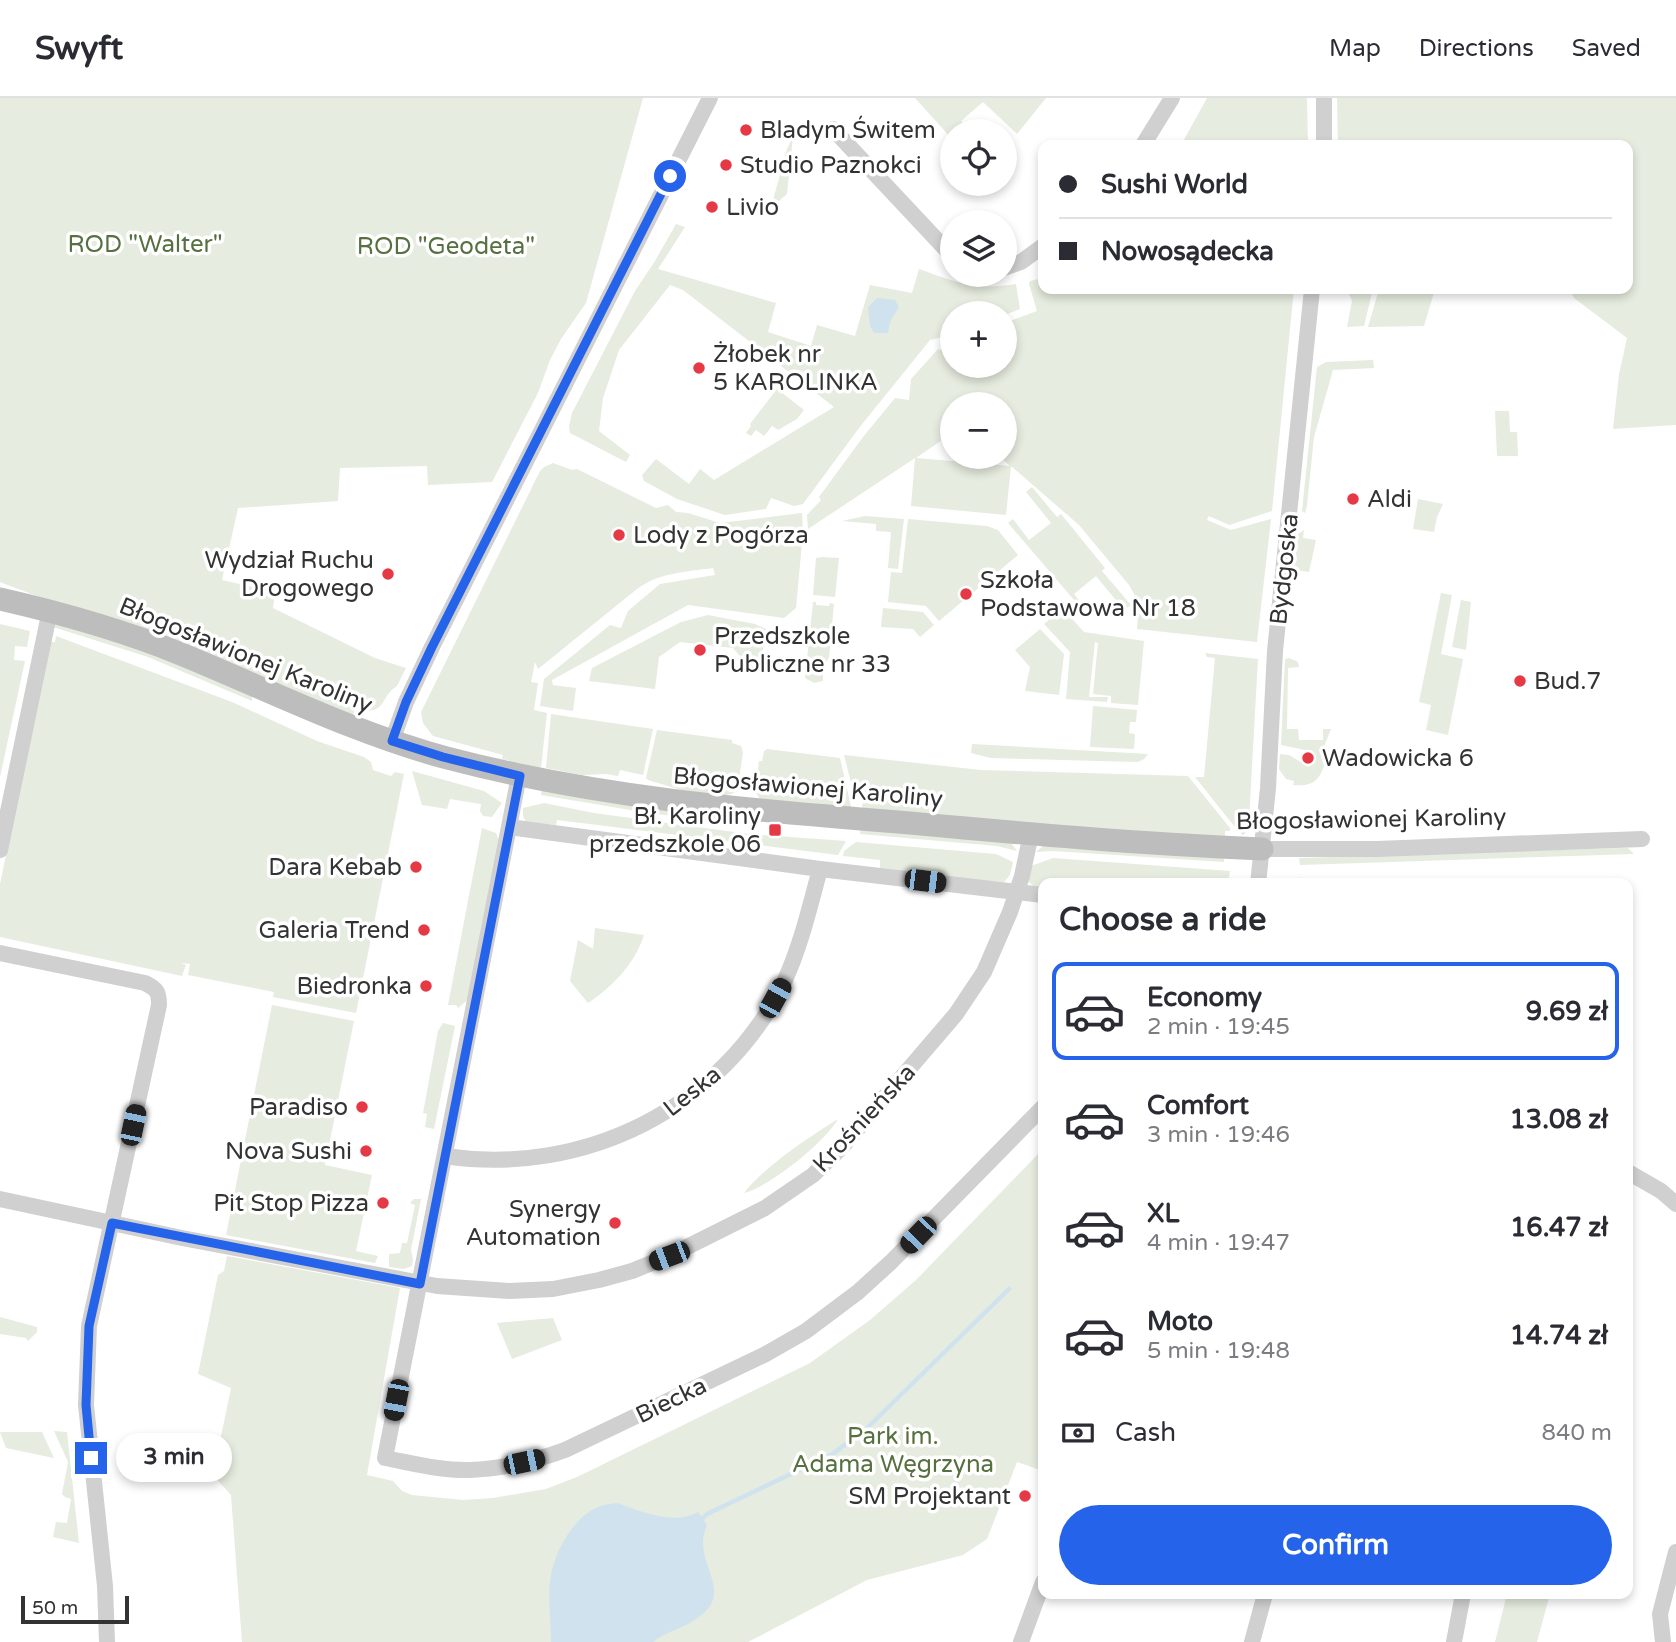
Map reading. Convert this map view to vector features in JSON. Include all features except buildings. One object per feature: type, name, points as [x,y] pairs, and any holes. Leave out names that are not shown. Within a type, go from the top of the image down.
[{"type":"street","points":[[392,741],[406,702],[432,647],[710,98]]},
{"type":"street","points":[[1146,140],[1172,98]]},
{"type":"street","points":[[1324,98],[1324,140]]},
{"type":"street","points":[[833,129],[940,243]]},
{"type":"street","points":[[1017,263],[1038,250]]},
{"type":"street","name":"Bydgoska","points":[[1259,878],[1268,788],[1275,651],[1311,294]]},
{"type":"street","name":"Błogosławionej Karoliny","points":[[0,599],[50,610],[164,647],[312,712],[443,757],[520,776],[633,796],[718,807],[1031,834],[1262,849],[1377,849],[1642,839]]},
{"type":"street","points":[[0,850],[50,610]]},
{"type":"street","points":[[420,1284],[520,776]]},
{"type":"street","points":[[509,827],[820,869],[1038,894]]},
{"type":"street","name":"Krośnieńska","points":[[0,1199],[420,1284],[509,1291],[553,1289],[599,1280],[669,1256],[765,1208],[789,1193],[813,1175],[842,1147],[956,1014],[984,972],[1017,892],[1031,834]]},
{"type":"street","name":"Leska","points":[[445,1156],[524,1159],[581,1149],[646,1125],[693,1094],[719,1072],[746,1042],[778,992],[798,948],[820,869]]},
{"type":"street","points":[[0,953],[145,983],[156,988],[159,995],[159,1006],[89,1326],[86,1394],[88,1432],[105,1586],[107,1642]]},
{"type":"street","name":"Biecka","points":[[420,1284],[384,1458],[469,1470],[543,1458],[751,1361],[806,1331],[858,1293],[891,1262],[1038,1112]]},
{"type":"street","points":[[1633,1175],[1676,1203]]},
{"type":"street","points":[[1663,1642],[1660,1614],[1676,1552]]},
{"type":"street","points":[[1021,1642],[1038,1596]]},
{"type":"street","points":[[1252,1642],[1264,1599]]},
{"type":"street","points":[[1454,1642],[1461,1599]]},
{"type":"green space","points":[[0,98],[643,98],[586,303],[561,339],[538,393],[492,482],[428,485],[427,466],[340,468],[338,501],[238,508],[222,580],[275,592],[273,608],[375,658],[406,668],[397,686],[378,708],[355,710],[352,716],[0,582]]},
{"type":"green space","points":[[915,98],[1046,98],[1017,134],[1017,119],[1001,119],[983,102],[963,119],[940,119],[940,126]]},
{"type":"green space","points":[[1207,98],[1307,98],[1308,140],[1184,140]]},
{"type":"green space","points":[[1337,98],[1676,98],[1676,425],[1613,429],[1619,374],[1627,338],[1572,294],[1633,294],[1633,140],[1338,140]]},
{"type":"green space","points":[[793,136],[787,194],[779,201],[773,200],[787,149]]},
{"type":"green space","points":[[676,224],[685,227],[658,269],[776,303],[768,332],[811,346],[817,325],[855,336],[870,285],[912,293],[919,269],[940,276],[940,287],[1016,287],[1020,309],[1017,310],[1017,301],[940,301],[940,338],[930,340],[859,428],[803,504],[794,506],[771,498],[766,509],[725,515],[677,499],[644,481],[642,475],[656,459],[689,484],[700,469],[714,480],[834,407],[683,290],[670,285],[619,350],[603,398],[599,431],[630,455],[626,462],[570,433],[572,413],[635,291]]},
{"type":"green space","points":[[1038,279],[1038,294],[1294,294],[1272,511],[1229,525],[1209,516],[1207,520],[1231,530],[1271,519],[1257,642],[1137,629],[1139,603],[1129,585],[1079,525],[1014,469],[1017,469],[1017,392],[940,392],[940,441],[916,458],[940,460],[940,469],[1011,469],[1006,515],[911,506],[915,458],[808,529],[807,515],[821,500],[819,497],[895,398],[909,400],[911,379],[938,349],[940,378],[1017,378],[1017,318],[1037,311],[1029,284],[1030,281]]},
{"type":"green space","points":[[1349,294],[1372,294],[1364,326],[1347,327],[1352,301]]},
{"type":"green space","points":[[1378,294],[1434,294],[1424,326],[1368,327]]},
{"type":"green space","points":[[1373,360],[1374,368],[1333,370],[1314,437],[1305,513],[1302,511],[1317,367],[1326,362]]},
{"type":"green space","points":[[777,389],[804,410],[797,419],[778,430],[772,426],[764,436],[756,430],[751,436],[746,433],[750,424]]},
{"type":"green space","points":[[1495,411],[1509,411],[1510,432],[1517,432],[1518,456],[1497,456]]},
{"type":"green space","points":[[553,463],[572,470],[577,469],[656,508],[668,505],[676,512],[720,523],[802,513],[803,532],[796,608],[784,618],[688,605],[552,680],[553,685],[576,688],[573,711],[540,706],[544,679],[610,625],[621,628],[628,611],[660,584],[715,575],[713,568],[674,574],[655,579],[637,589],[538,669],[535,662],[531,682],[538,683],[534,710],[547,713],[541,768],[502,759],[503,755],[433,736],[423,723],[421,712],[540,471]]},
{"type":"green space","points":[[1032,487],[1057,517],[1061,514],[1105,568],[1102,571],[1131,605],[1124,610],[1096,576],[1074,594],[1083,605],[1080,607],[1008,523],[1013,519],[1029,540],[1051,523],[1026,492]]},
{"type":"green space","points":[[1418,499],[1443,504],[1434,532],[1413,529]]},
{"type":"green space","points":[[865,516],[904,519],[898,569],[888,568],[891,532],[876,531],[876,524],[842,521]]},
{"type":"green space","points":[[908,519],[987,526],[998,530],[1018,555],[939,621],[926,606],[888,602],[891,572],[902,573]]},
{"type":"green space","points":[[1304,530],[1303,538],[1316,540],[1309,572],[1294,570],[1298,534]]},
{"type":"green space","points":[[816,558],[839,558],[835,597],[813,595]]},
{"type":"green space","points":[[1441,593],[1452,595],[1441,654],[1463,659],[1448,735],[1426,730],[1431,705],[1419,702]]},
{"type":"green space","points":[[1055,600],[1084,632],[1144,641],[1138,705],[1111,703],[1111,696],[1093,694],[1098,643],[1095,642],[1089,697],[1108,697],[1107,702],[1066,699],[1070,652],[1044,624],[1058,612],[1051,603]]},
{"type":"green space","points":[[1461,600],[1471,602],[1466,650],[1452,647]]},
{"type":"green space","points":[[813,602],[816,602],[816,605],[834,604],[829,657],[823,670],[823,681],[814,683],[805,678]]},
{"type":"green space","points":[[883,608],[923,612],[934,625],[920,637],[913,629],[881,627]]},
{"type":"green space","points":[[708,615],[755,624],[766,629],[760,668],[743,660],[733,648],[680,642],[659,657],[655,689],[589,681],[592,668],[681,622]]},
{"type":"green space","points":[[56,623],[132,644],[252,696],[252,701],[148,657],[53,627]]},
{"type":"green space","points":[[0,624],[30,631],[27,647],[15,646],[14,660],[25,661],[0,777]]},
{"type":"green space","points":[[1040,629],[1064,654],[1059,695],[1025,691],[1030,667],[1015,650]]},
{"type":"green space","points":[[56,636],[232,702],[317,741],[364,757],[371,762],[373,770],[391,776],[395,772],[404,774],[356,1013],[273,997],[274,992],[188,975],[190,964],[181,963],[186,965],[182,976],[0,937],[0,884],[50,642],[55,642]]},
{"type":"green space","points":[[1205,653],[1258,659],[1249,820],[1247,826],[1238,831],[1195,777],[1204,777],[1215,658],[1207,657]]},
{"type":"green space","points":[[1285,659],[1298,662],[1299,667],[1288,668],[1287,729],[1298,729],[1299,740],[1323,740],[1323,729],[1331,729],[1323,749],[1328,756],[1320,775],[1313,782],[1301,785],[1293,785],[1294,781],[1286,779],[1279,769],[1280,754],[1289,755],[1309,767],[1314,752],[1281,745]]},
{"type":"green space","points":[[1093,706],[1137,710],[1136,722],[1130,722],[1129,733],[1135,734],[1134,749],[1090,747]]},
{"type":"green space","points":[[551,714],[653,729],[643,775],[620,770],[618,776],[582,775],[546,768]]},
{"type":"green space","points":[[657,730],[732,740],[732,743],[741,746],[743,753],[737,791],[729,795],[706,795],[648,780],[646,778]]},
{"type":"green space","points":[[972,744],[1148,754],[1138,762],[991,758],[971,753]]},
{"type":"green space","points":[[767,749],[840,758],[852,811],[761,801],[755,791],[759,761],[762,761]]},
{"type":"green space","points":[[844,755],[981,770],[1188,776],[1230,831],[1225,831],[1225,840],[862,811],[863,796],[854,795]]},
{"type":"green space","points":[[412,771],[484,791],[502,803],[492,817],[483,816],[480,811],[481,804],[450,799],[447,809],[422,805]]},
{"type":"green space","points":[[542,788],[704,813],[752,826],[648,813],[541,795]]},
{"type":"green space","points":[[544,803],[594,813],[749,834],[846,841],[838,855],[557,820],[556,825],[526,822],[523,808]]},
{"type":"green space","points":[[482,828],[496,833],[500,843],[469,999],[458,1008],[456,1005],[448,1005]]},
{"type":"green space","points":[[861,828],[1011,843],[1017,851],[997,846],[860,834]]},
{"type":"green space","points":[[856,842],[996,854],[1013,862],[1010,875],[1004,882],[991,881],[989,885],[880,868],[880,860],[843,856],[844,851]]},
{"type":"green space","points":[[1044,845],[1224,855],[1224,862],[1036,852]]},
{"type":"green space","points":[[1628,848],[1634,854],[1300,865],[1299,858]]},
{"type":"green space","points":[[1053,858],[1230,871],[1229,878],[1038,878],[1038,889],[1028,881],[1031,866]]},
{"type":"green space","points":[[595,928],[644,935],[635,956],[622,974],[588,1003],[570,981],[578,940],[593,949]]},
{"type":"green space","points":[[272,1005],[354,1021],[325,1165],[372,1175],[356,1251],[378,1256],[375,1263],[226,1235]]},
{"type":"green space","points":[[443,1023],[455,1026],[434,1129],[425,1127],[427,1114],[423,1113],[438,1031]]},
{"type":"green space","points":[[838,1119],[822,1139],[796,1162],[768,1182],[744,1193],[775,1162]]},
{"type":"green space","name":"Park im. Adama Węgrzyna","points":[[1038,1154],[1038,1469],[1017,1462],[987,1539],[963,1555],[867,1580],[748,1642],[242,1642],[231,1495],[213,1475],[231,1388],[198,1374],[218,1275],[224,1271],[227,1256],[400,1288],[367,1475],[393,1481],[402,1491],[412,1495],[463,1500],[546,1489],[577,1477],[810,1363],[870,1320],[916,1280]]},
{"type":"green space","points":[[414,1199],[421,1199],[411,1250],[412,1266],[404,1269],[389,1267],[389,1254],[400,1253],[402,1243],[407,1243],[415,1205],[410,1203]]},
{"type":"green space","points":[[0,1317],[37,1327],[37,1332],[28,1341],[26,1338],[0,1334]]},
{"type":"green space","points":[[553,1318],[562,1340],[512,1359],[497,1323]]},
{"type":"green space","points":[[54,1431],[67,1432],[79,1543],[53,1537],[56,1522],[67,1523],[71,1499],[62,1494],[68,1462]]},
{"type":"green space","points":[[0,1432],[42,1432],[54,1458],[6,1448]]},
{"type":"green space","points":[[1506,1599],[1549,1599],[1537,1642],[1495,1642]]},
{"type":"water","points":[[877,298],[895,300],[899,307],[890,322],[888,333],[874,333],[870,326],[868,307]]},
{"type":"water","points":[[617,1503],[668,1517],[678,1518],[698,1512],[707,1525],[703,1541],[713,1583],[713,1601],[696,1619],[653,1642],[551,1642],[550,1583],[557,1555],[568,1534],[583,1517],[601,1506]]},
{"type":"waterway","points":[[1243,832],[1251,823],[1251,817]]},
{"type":"waterway","points":[[700,1521],[707,1514],[831,1455],[865,1430],[1009,1289]]},
{"type":"place","name":"Bladym Świtem","points":[[746,130]]},
{"type":"place","name":"Studio Paznokci","points":[[726,165]]},
{"type":"place","name":"Livio","points":[[712,207]]},
{"type":"place","name":"Żłobek nr 5 KAROLINKA","points":[[699,368]]},
{"type":"place","name":"Aldi","points":[[1353,499]]},
{"type":"place","name":"Lody z Pogórza","points":[[619,535]]},
{"type":"place","name":"Wydział Ruchu Drogowego","points":[[388,574]]},
{"type":"place","name":"Szkoła Podstawowa Nr 18","points":[[966,594]]},
{"type":"place","name":"Przedszkole Publiczne nr 33","points":[[700,650]]},
{"type":"place","name":"Bud.7","points":[[1520,681]]},
{"type":"place","name":"Wadowicka 6","points":[[1308,758]]},
{"type":"place","name":"Bł. Karoliny przedszkole 06","points":[[775,830]]},
{"type":"place","name":"Dara Kebab","points":[[416,867]]},
{"type":"place","name":"Galeria Trend","points":[[424,930]]},
{"type":"place","name":"Biedronka","points":[[426,986]]},
{"type":"place","name":"Paradiso","points":[[362,1107]]},
{"type":"place","name":"Nova Sushi","points":[[366,1151]]},
{"type":"place","name":"Pit Stop Pizza","points":[[383,1203]]},
{"type":"place","name":"Synergy Automation","points":[[615,1223]]},
{"type":"place","name":"SM Projektant","points":[[1025,1496]]},
{"type":"route","points":[[91,1458],[86,1405],[89,1326],[112,1223],[420,1284],[520,776],[392,741],[406,702],[432,647],[670,176]]},
{"type":"park label","name":"ROD \"Walter\"","points":[[145,244]]},
{"type":"park label","name":"ROD \"Geodeta\"","points":[[446,246]]}]
